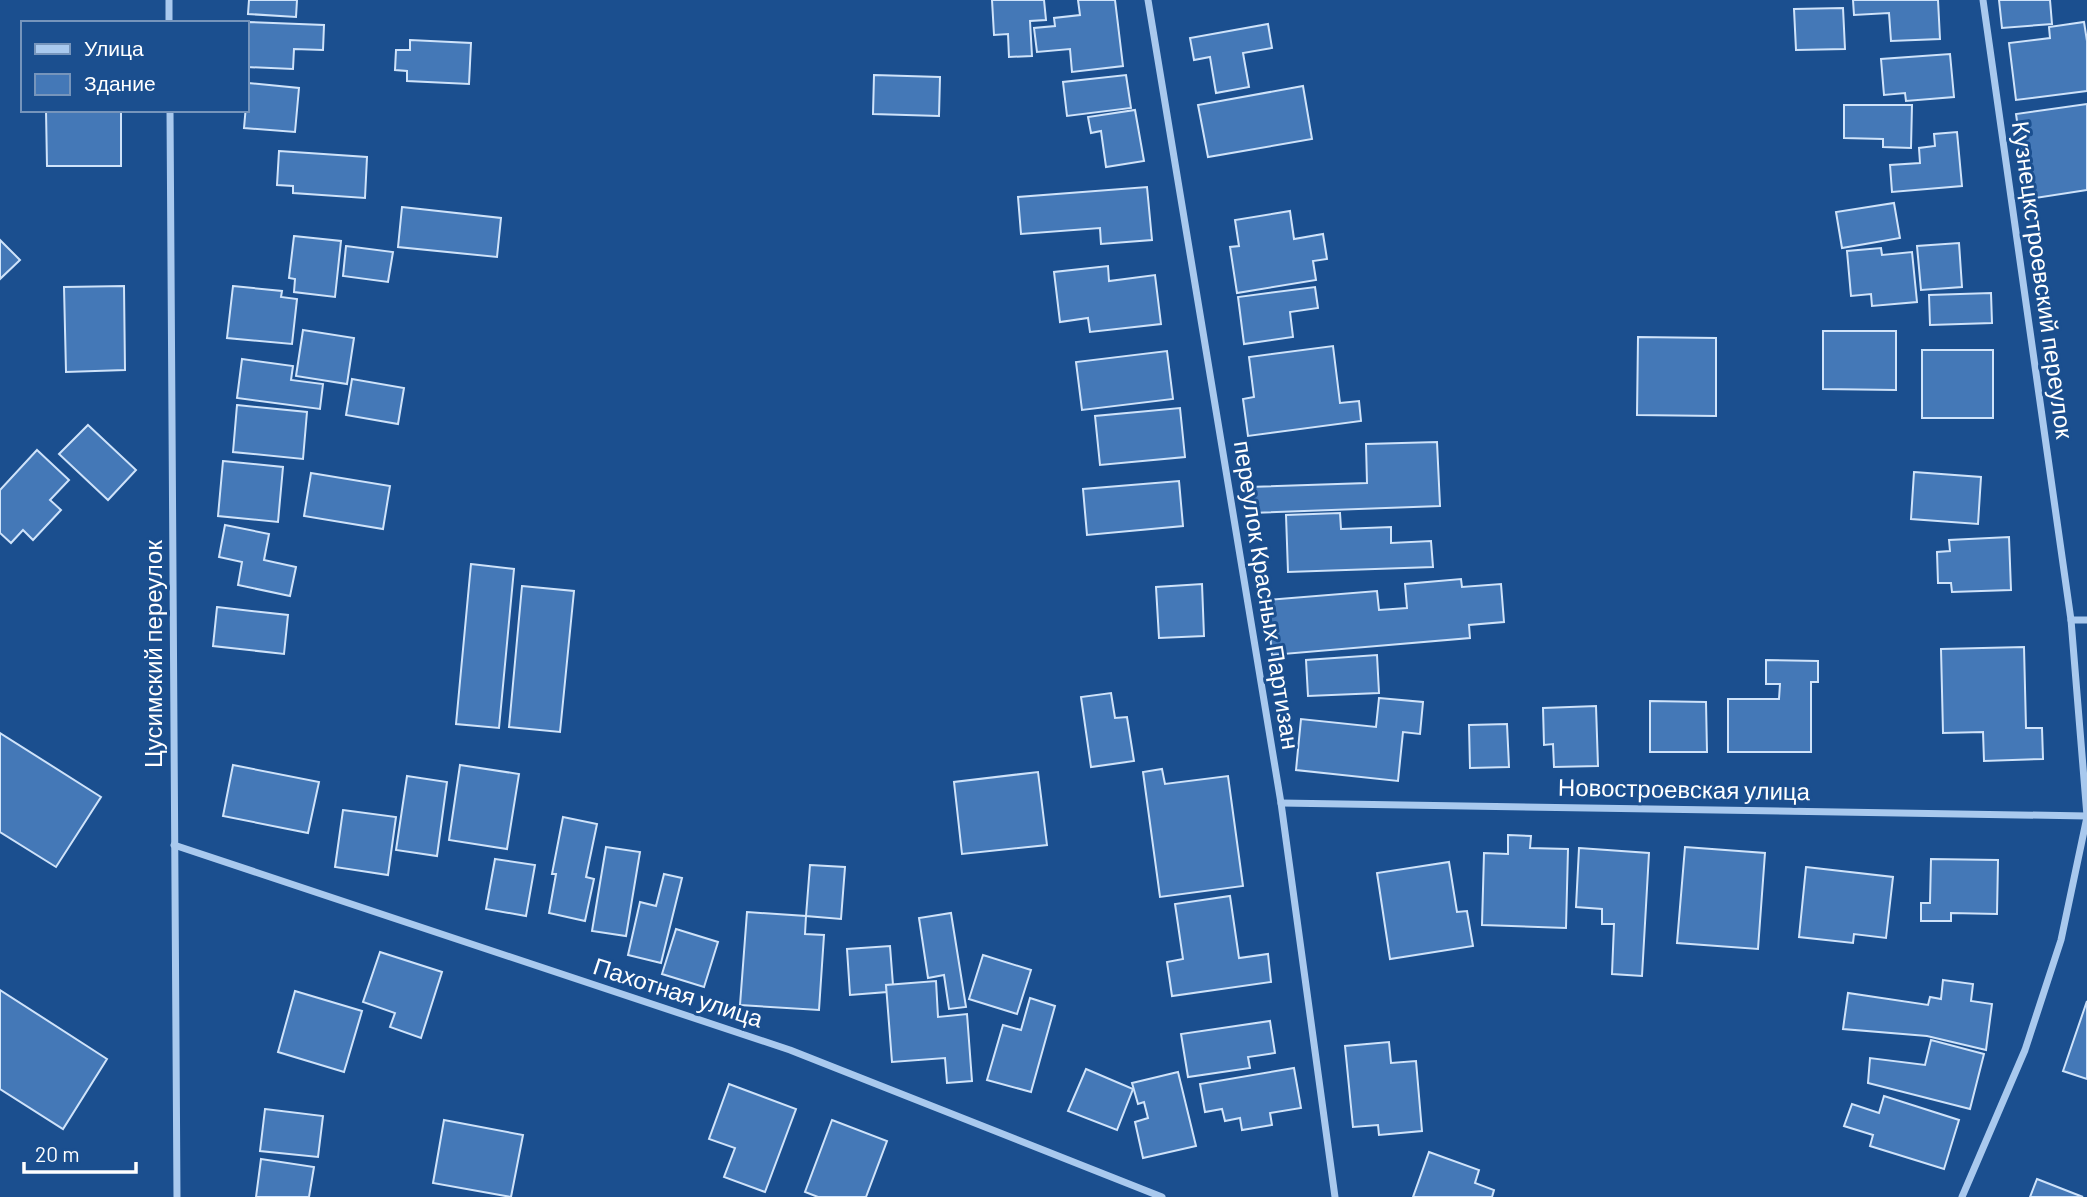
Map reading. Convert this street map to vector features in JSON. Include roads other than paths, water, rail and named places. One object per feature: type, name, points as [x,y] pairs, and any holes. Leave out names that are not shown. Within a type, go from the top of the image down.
[{"type":"street","points":[[169,0],[169,21]]},
{"type":"street","name":"переулок Красных Партизан","points":[[1148,0],[1281,803],[1335,1197]]},
{"type":"street","name":"Кузнецкстроевский переулок","points":[[1962,1197],[2025,1050],[2061,940],[2087,816],[2071,620],[1983,0]]},
{"type":"street","name":"Цусимский переулок","points":[[170,112],[177,1197]]},
{"type":"street","points":[[2071,620],[2087,620]]},
{"type":"street","name":"Новостроевская улица","points":[[1281,803],[2087,816]]},
{"type":"street","name":"Пахотная улица","points":[[174,845],[790,1050],[1162,1197]]}]
